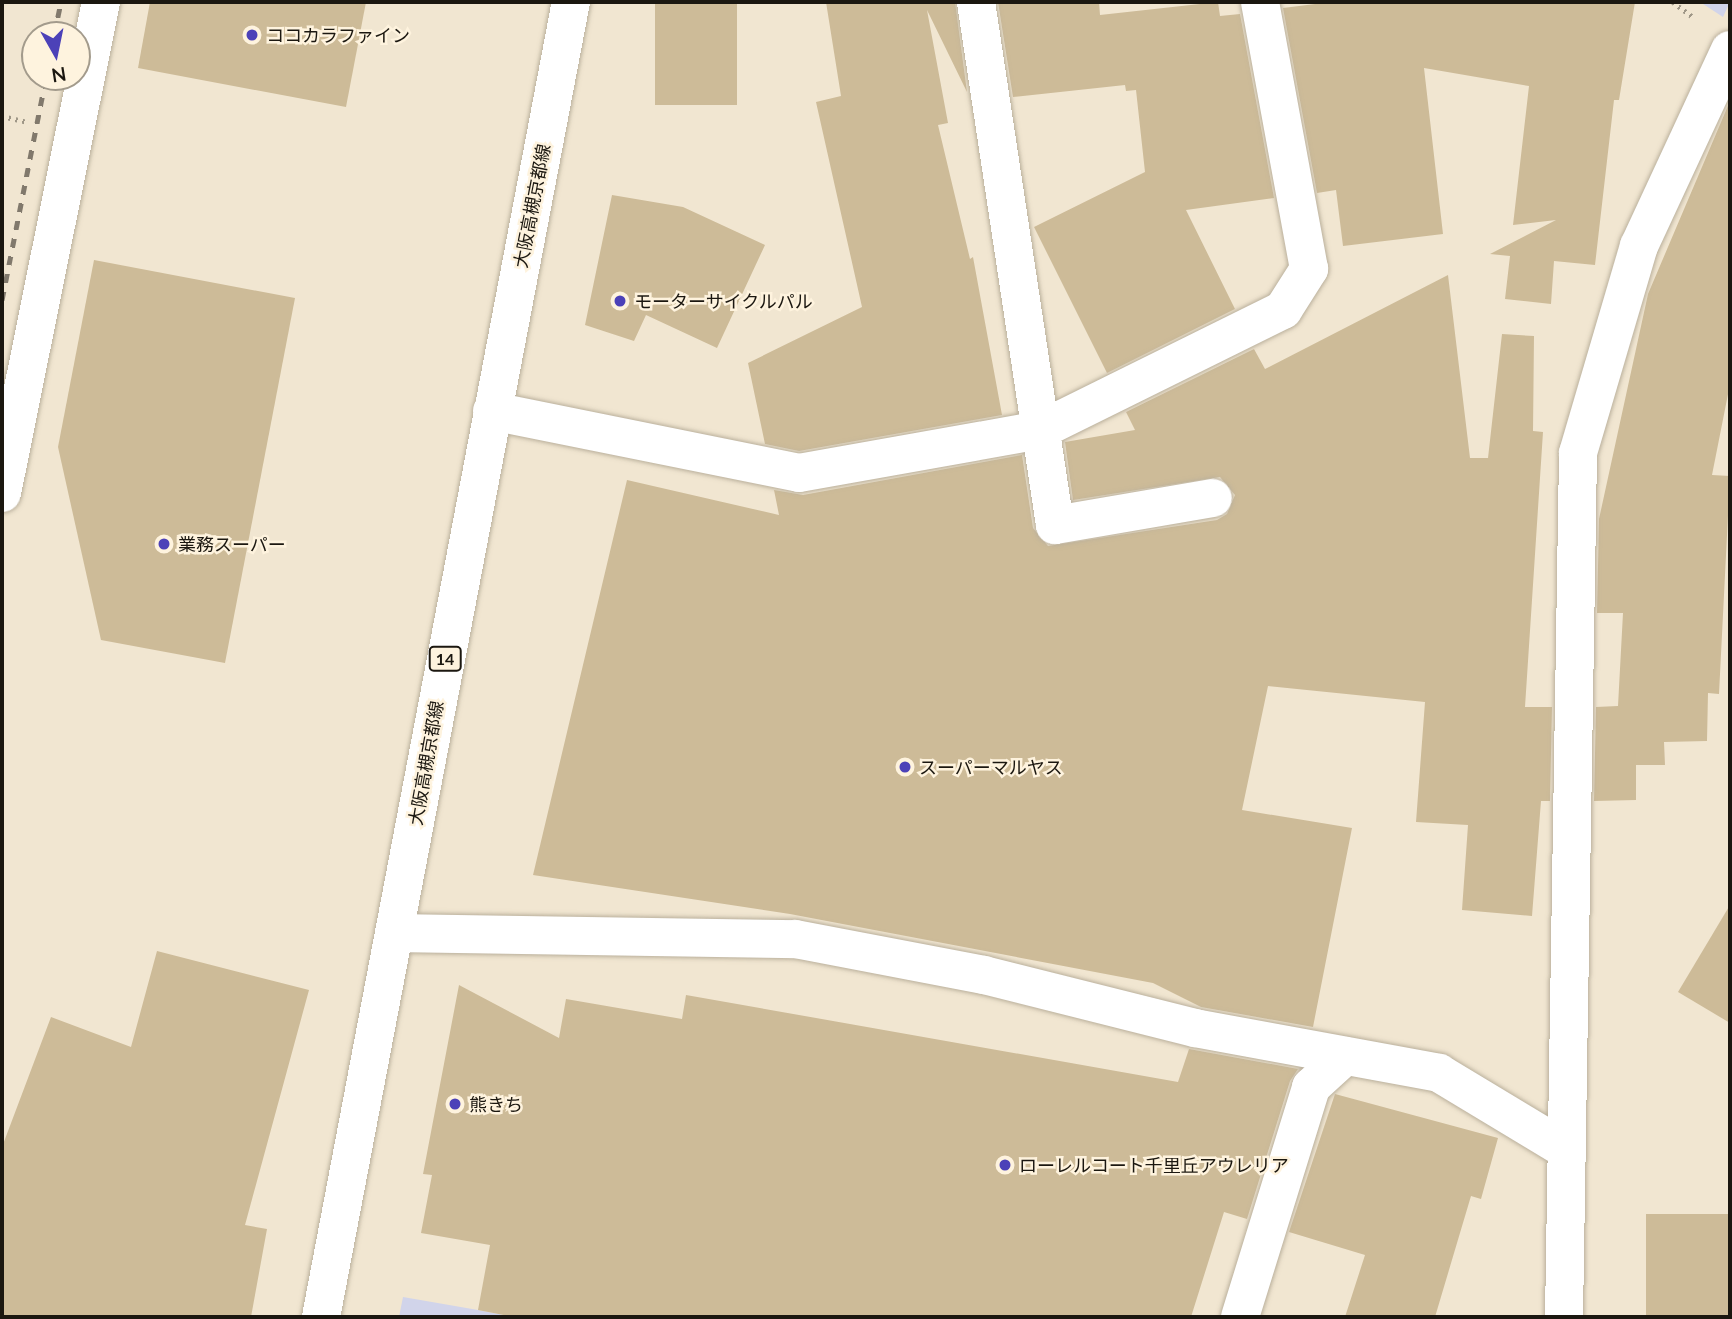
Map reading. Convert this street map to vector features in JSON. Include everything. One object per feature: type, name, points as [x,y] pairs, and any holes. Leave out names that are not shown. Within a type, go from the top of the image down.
[{"type":"street","points":[[2,494],[101,2]]},
{"type":"street","name":"大阪高槻京都線","points":[[321,1317],[571,2]]},
{"type":"street","points":[[975,2],[1055,525],[1213,498]]},
{"type":"street","points":[[492,411],[799,474],[1040,430],[1283,310],[1309,269],[1260,2]]},
{"type":"street","points":[[1564,1317],[1578,453],[1639,247],[1730,50]]},
{"type":"street","points":[[395,933],[794,939],[984,975],[1195,1028],[1440,1073],[1565,1149]]},
{"type":"street","points":[[1240,1317],[1311,1087],[1345,1056]]},
{"type":"shaded area","points":[[1700,2],[1730,2],[1723,17]]},
{"type":"shaded area","points":[[403,1297],[478,1310],[514,1317],[399,1317]]},
{"type":"building","name":"ココカラファイン","points":[[150,2],[366,2],[346,107],[138,68]]},
{"type":"building","points":[[655,2],[737,2],[737,105],[655,105]]},
{"type":"building","points":[[826,2],[955,2],[967,92],[927,10],[948,123],[938,125],[970,259],[973,257],[1002,415],[799,451],[765,444],[748,363],[862,307],[816,102],[841,96]]},
{"type":"building","points":[[998,2],[1099,2],[1100,15],[1218,2],[1220,16],[1240,14],[1274,198],[1186,210],[1235,309],[1107,373],[1034,227],[1145,172],[1136,90],[1126,91],[1125,85],[1013,97]]},
{"type":"building","points":[[1331,2],[1635,2],[1619,100],[1614,100],[1595,265],[1554,261],[1551,304],[1505,299],[1510,256],[1490,254],[1556,220],[1513,225],[1529,86],[1424,68],[1443,234],[1343,246],[1336,190],[1317,193],[1283,8]]},
{"type":"building","points":[[1730,101],[1730,384],[1712,475],[1730,476],[1719,694],[1708,693],[1707,741],[1664,742],[1665,765],[1636,765],[1636,800],[1594,801],[1596,707],[1618,706],[1623,613],[1597,613],[1599,519],[1648,294]]},
{"type":"building","points":[[612,195],[683,207],[765,245],[717,348],[646,315],[634,341],[585,325]]},
{"type":"building","name":"業務スーパー","points":[[94,260],[295,298],[225,663],[101,640],[58,447]]},
{"type":"building","points":[[1448,275],[1470,458],[1488,458],[1502,334],[1534,336],[1533,431],[1543,432],[1525,707],[1552,707],[1550,801],[1541,801],[1532,916],[1462,910],[1468,825],[1416,822],[1425,702],[1268,686],[1242,810],[1352,828],[1313,1027],[1201,1007],[1153,983],[790,914],[533,875],[627,480],[779,515],[774,490],[803,495],[1022,455],[1033,528],[1048,546],[1217,520],[1227,514],[1235,495],[1220,477],[1073,500],[1065,442],[1135,430],[1126,412],[1254,349],[1265,369]]},
{"type":"building","points":[[1730,905],[1730,1023],[1678,992]]},
{"type":"building","points":[[157,951],[309,990],[245,1225],[267,1229],[251,1317],[2,1317],[2,1147],[51,1017],[131,1047]]},
{"type":"building","points":[[459,985],[559,1038],[566,999],[682,1019],[686,995],[1178,1082],[1189,1049],[1298,1069],[1290,1081],[1247,1219],[1224,1212],[1191,1317],[514,1317],[478,1310],[490,1245],[421,1233],[432,1175],[423,1174]]},
{"type":"building","points":[[1335,1094],[1498,1138],[1481,1199],[1471,1196],[1435,1317],[1345,1317],[1365,1255],[1289,1232]]},
{"type":"building","points":[[1646,1214],[1730,1214],[1730,1317],[1646,1317]]},
{"type":"railway","points":[[57,21],[61,2]]},
{"type":"railway","points":[[2,300],[43,91]]},
{"type":"place","name":"ココカラファイン","points":[[252,35]]},
{"type":"place","name":"モーターサイクルパル","points":[[620,301]]},
{"type":"place","name":"業務スーパー","points":[[164,544]]},
{"type":"place","name":"スーパーマルヤス","points":[[905,767]]},
{"type":"place","name":"熊きち","points":[[455,1104]]},
{"type":"place","name":"ローレルコート千里丘アウレリア","points":[[1005,1165]]}]
